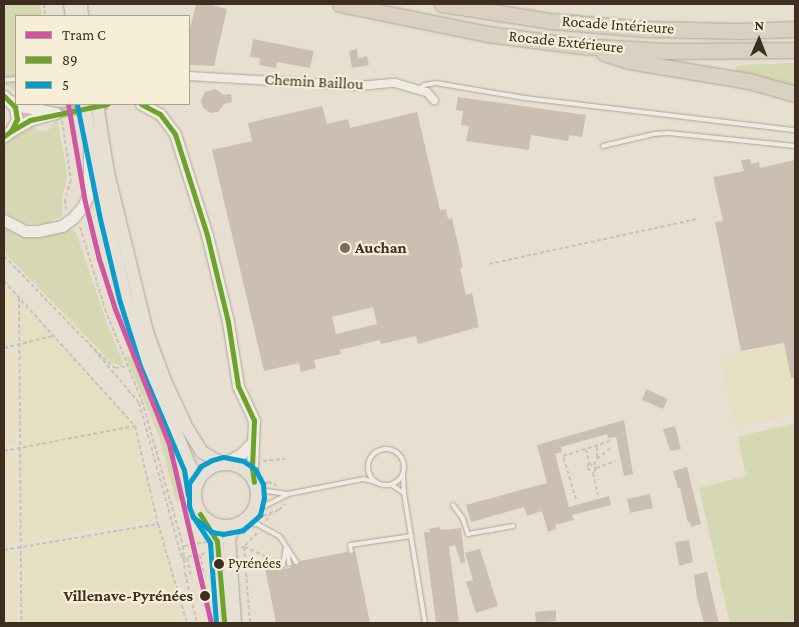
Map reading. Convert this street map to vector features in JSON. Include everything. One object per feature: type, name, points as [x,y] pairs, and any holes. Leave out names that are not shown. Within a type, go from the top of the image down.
[{"type":"highway","name":"Rocade Extérieure","points":[[340,4],[487,34],[581,46],[666,51],[795,50]]},
{"type":"highway","name":"Rocade Intérieure","points":[[442,4],[507,15],[646,29],[740,31],[795,29]]},
{"type":"highway","points":[[476,4],[507,15]]},
{"type":"highway","points":[[581,46],[629,61],[749,81],[795,94]]},
{"type":"main road","points":[[7,99],[17,113],[15,125],[8,133]]},
{"type":"main road","points":[[8,133],[30,120],[56,113],[18,105]]},
{"type":"main road","points":[[84,105],[106,218],[135,328],[156,388],[191,468],[194,496],[200,514],[223,547],[235,623]]},
{"type":"main road","points":[[97,105],[115,208],[150,342],[177,408],[198,448],[209,457],[223,464],[242,468],[255,484]]},
{"type":"main road","points":[[143,105],[164,119],[179,143],[209,245],[228,322],[238,386],[254,420],[252,443],[257,497],[253,512],[231,533],[223,547],[224,623]]},
{"type":"main road","points":[[4,220],[25,231],[38,232],[62,226],[73,218],[84,205],[89,192],[90,136]]},
{"type":"main road","points":[[194,496],[200,478],[206,471],[242,454],[252,443]]},
{"type":"main road","points":[[200,514],[214,525],[232,526],[241,523]]},
{"type":"street","name":"Chemin Baillou","points":[[190,76],[358,86],[395,83],[427,92],[434,100]]},
{"type":"lane","points":[[418,90],[424,85],[436,84],[525,98],[795,130]]},
{"type":"lane","points":[[603,146],[654,134],[668,133],[795,146]]},
{"type":"lane","points":[[363,480],[369,462],[375,453],[391,450],[402,459],[404,493],[425,623]]},
{"type":"lane","points":[[368,468],[372,479],[376,482]]},
{"type":"lane","points":[[392,485],[403,474]]},
{"type":"lane","points":[[253,512],[288,494],[363,480],[392,485],[404,493]]},
{"type":"lane","points":[[255,484],[266,491],[288,494]]},
{"type":"lane","points":[[453,505],[463,519],[468,534],[513,526]]},
{"type":"lane","points":[[241,523],[253,522],[267,528],[280,537],[296,562]]},
{"type":"lane","points":[[351,551],[350,545],[411,536]]},
{"type":"lane","points":[[286,547],[289,564]]},
{"type":"lane","points":[[283,565],[286,547]]},
{"type":"path","points":[[62,119],[71,180],[65,206],[81,230],[105,309],[142,401],[191,577]]},
{"type":"path","points":[[489,264],[698,219]]},
{"type":"path","points":[[4,256],[115,368],[127,366]]},
{"type":"path","points":[[4,282],[135,426],[158,524],[187,623]]},
{"type":"path","points":[[19,298],[21,623]]},
{"type":"path","points":[[4,348],[53,336]]},
{"type":"path","points":[[86,340],[92,351],[113,371],[139,403],[182,558],[207,554],[206,549],[244,547],[270,558],[274,567]]},
{"type":"path","points":[[4,452],[135,426]]},
{"type":"path","points":[[576,499],[563,456],[611,442]]},
{"type":"path","points":[[597,446],[598,459]]},
{"type":"path","points":[[598,494],[593,473],[595,466],[598,459],[612,447]]},
{"type":"path","points":[[586,449],[589,463],[587,468],[593,473]]},
{"type":"path","points":[[589,463],[595,466],[616,461]]},
{"type":"path","points":[[4,550],[158,524]]},
{"type":"path","points":[[244,547],[250,623]]},
{"type":"path","points":[[200,555],[204,574]]},
{"type":"path","points":[[186,558],[197,623]]},
{"type":"shaded area","points":[[4,285],[15,297],[15,342],[4,345]]},
{"type":"shaded area","points":[[24,305],[126,414],[132,425],[159,518],[22,543],[20,308]]},
{"type":"shaded area","points":[[784,343],[795,397],[795,414],[735,427],[720,357]]},
{"type":"shaded area","points":[[16,350],[16,444],[4,447],[4,352]]},
{"type":"shaded area","points":[[16,452],[17,544],[4,546],[4,455]]},
{"type":"shaded area","points":[[162,525],[184,623],[22,623],[23,549]]},
{"type":"shaded area","points":[[17,551],[17,623],[4,623],[4,554]]},
{"type":"green space","points":[[4,4],[40,4],[42,15],[15,15],[15,90],[4,84]]},
{"type":"green space","points":[[795,63],[795,90],[736,72],[737,66],[742,65]]},
{"type":"green space","points":[[57,118],[67,172],[67,180],[62,197],[62,216],[46,224],[24,223],[4,213],[4,143],[13,138],[21,128],[32,124],[37,130],[47,132]]},
{"type":"green space","points":[[4,227],[21,234],[33,236],[48,235],[67,228],[76,232],[106,321],[123,363],[121,366],[112,363],[4,252]]},
{"type":"green space","points":[[135,353],[171,442],[185,499],[176,501],[160,439],[126,357]]},
{"type":"green space","points":[[795,423],[795,620],[782,623],[730,623],[699,488],[746,476],[738,437]]},
{"type":"building","points":[[196,4],[208,4],[227,9],[214,66],[190,65],[190,29]]},
{"type":"building","points":[[253,39],[314,51],[310,68],[277,62],[276,68],[259,65],[260,58],[250,57]]},
{"type":"building","points":[[357,49],[358,58],[367,56],[369,65],[352,68],[349,51]]},
{"type":"building","points":[[215,89],[224,95],[231,94],[232,102],[224,104],[218,112],[211,113],[203,108],[201,100],[205,92]]},
{"type":"building","points":[[458,97],[586,115],[582,137],[569,135],[568,141],[531,135],[529,150],[466,141],[469,126],[461,125],[463,111],[456,110]]},
{"type":"building","name":"Auchan","points":[[322,106],[327,124],[348,119],[350,128],[417,112],[440,210],[446,209],[448,219],[452,218],[463,267],[460,268],[466,295],[472,293],[479,327],[418,344],[416,336],[381,344],[380,340],[340,350],[341,354],[314,360],[316,368],[301,372],[299,363],[264,371],[212,150],[252,141],[248,123]],"holes":[[[373,307],[377,324],[336,334],[332,317]]]},
{"type":"building","points":[[750,159],[751,164],[759,162],[760,168],[795,160],[795,378],[791,378],[784,343],[741,351],[715,222],[723,221],[713,177],[744,171],[741,160]]},
{"type":"building","points":[[646,389],[668,399],[663,409],[642,400]]},
{"type":"building","points":[[624,420],[633,474],[624,476],[616,437],[608,438],[607,434],[561,447],[562,452],[555,454],[569,507],[609,496],[611,505],[572,515],[574,520],[555,525],[556,529],[548,532],[542,511],[527,516],[524,507],[471,522],[466,505],[547,483],[537,445]]},
{"type":"building","points":[[675,426],[681,449],[670,451],[663,429]]},
{"type":"building","points":[[687,467],[701,524],[691,527],[690,522],[688,523],[680,488],[678,488],[673,471]]},
{"type":"building","points":[[650,494],[653,508],[630,513],[627,499]]},
{"type":"building","points":[[440,527],[441,530],[461,528],[465,562],[461,563],[455,545],[449,547],[459,623],[436,623],[424,532],[430,532],[429,529]]},
{"type":"building","points":[[689,540],[693,562],[679,566],[675,542]]},
{"type":"building","points":[[480,549],[498,606],[476,613],[466,582],[473,580],[465,553]]},
{"type":"building","points":[[355,550],[370,623],[276,623],[265,568],[279,566],[282,569],[290,568],[293,564],[298,565],[300,561],[347,552],[352,555]]},
{"type":"building","points":[[707,572],[719,623],[704,623],[697,598],[694,575]]},
{"type":"building","points":[[556,610],[556,621],[536,623],[535,612]]},
{"type":"tunnel","points":[[56,113],[101,105]]},
{"type":"tram line","name":"C","points":[[68,105],[85,202],[99,259],[115,309],[169,444],[211,623]]},
{"type":"transit line","name":"89","points":[[4,96],[15,107],[17,119],[11,131],[4,136]]},
{"type":"transit line","name":"5","points":[[77,105],[100,219],[119,299],[140,366],[184,470],[188,496]]},
{"type":"transit line","name":"89","points":[[11,131],[30,120],[102,105]]},
{"type":"transit line","name":"89","points":[[143,105],[160,114],[175,134],[207,235],[228,322],[238,386],[254,420],[252,468],[254,482]]},
{"type":"transit line","name":"5","points":[[244,461],[223,457],[212,460],[201,466],[189,483],[189,506],[193,517],[212,532],[223,534],[243,530],[260,515],[264,498],[263,484],[255,469],[245,462]]},
{"type":"transit line","name":"89","points":[[200,514],[217,541],[224,621]]},
{"type":"transit line","name":"5","points":[[194,518],[210,543],[216,623]]},
{"type":"place","name":"Auchan","points":[[345,248]]},
{"type":"place","name":"Pyrénées","points":[[219,564]]},
{"type":"place","name":"Villenave-Pyrénées","points":[[205,596]]}]
